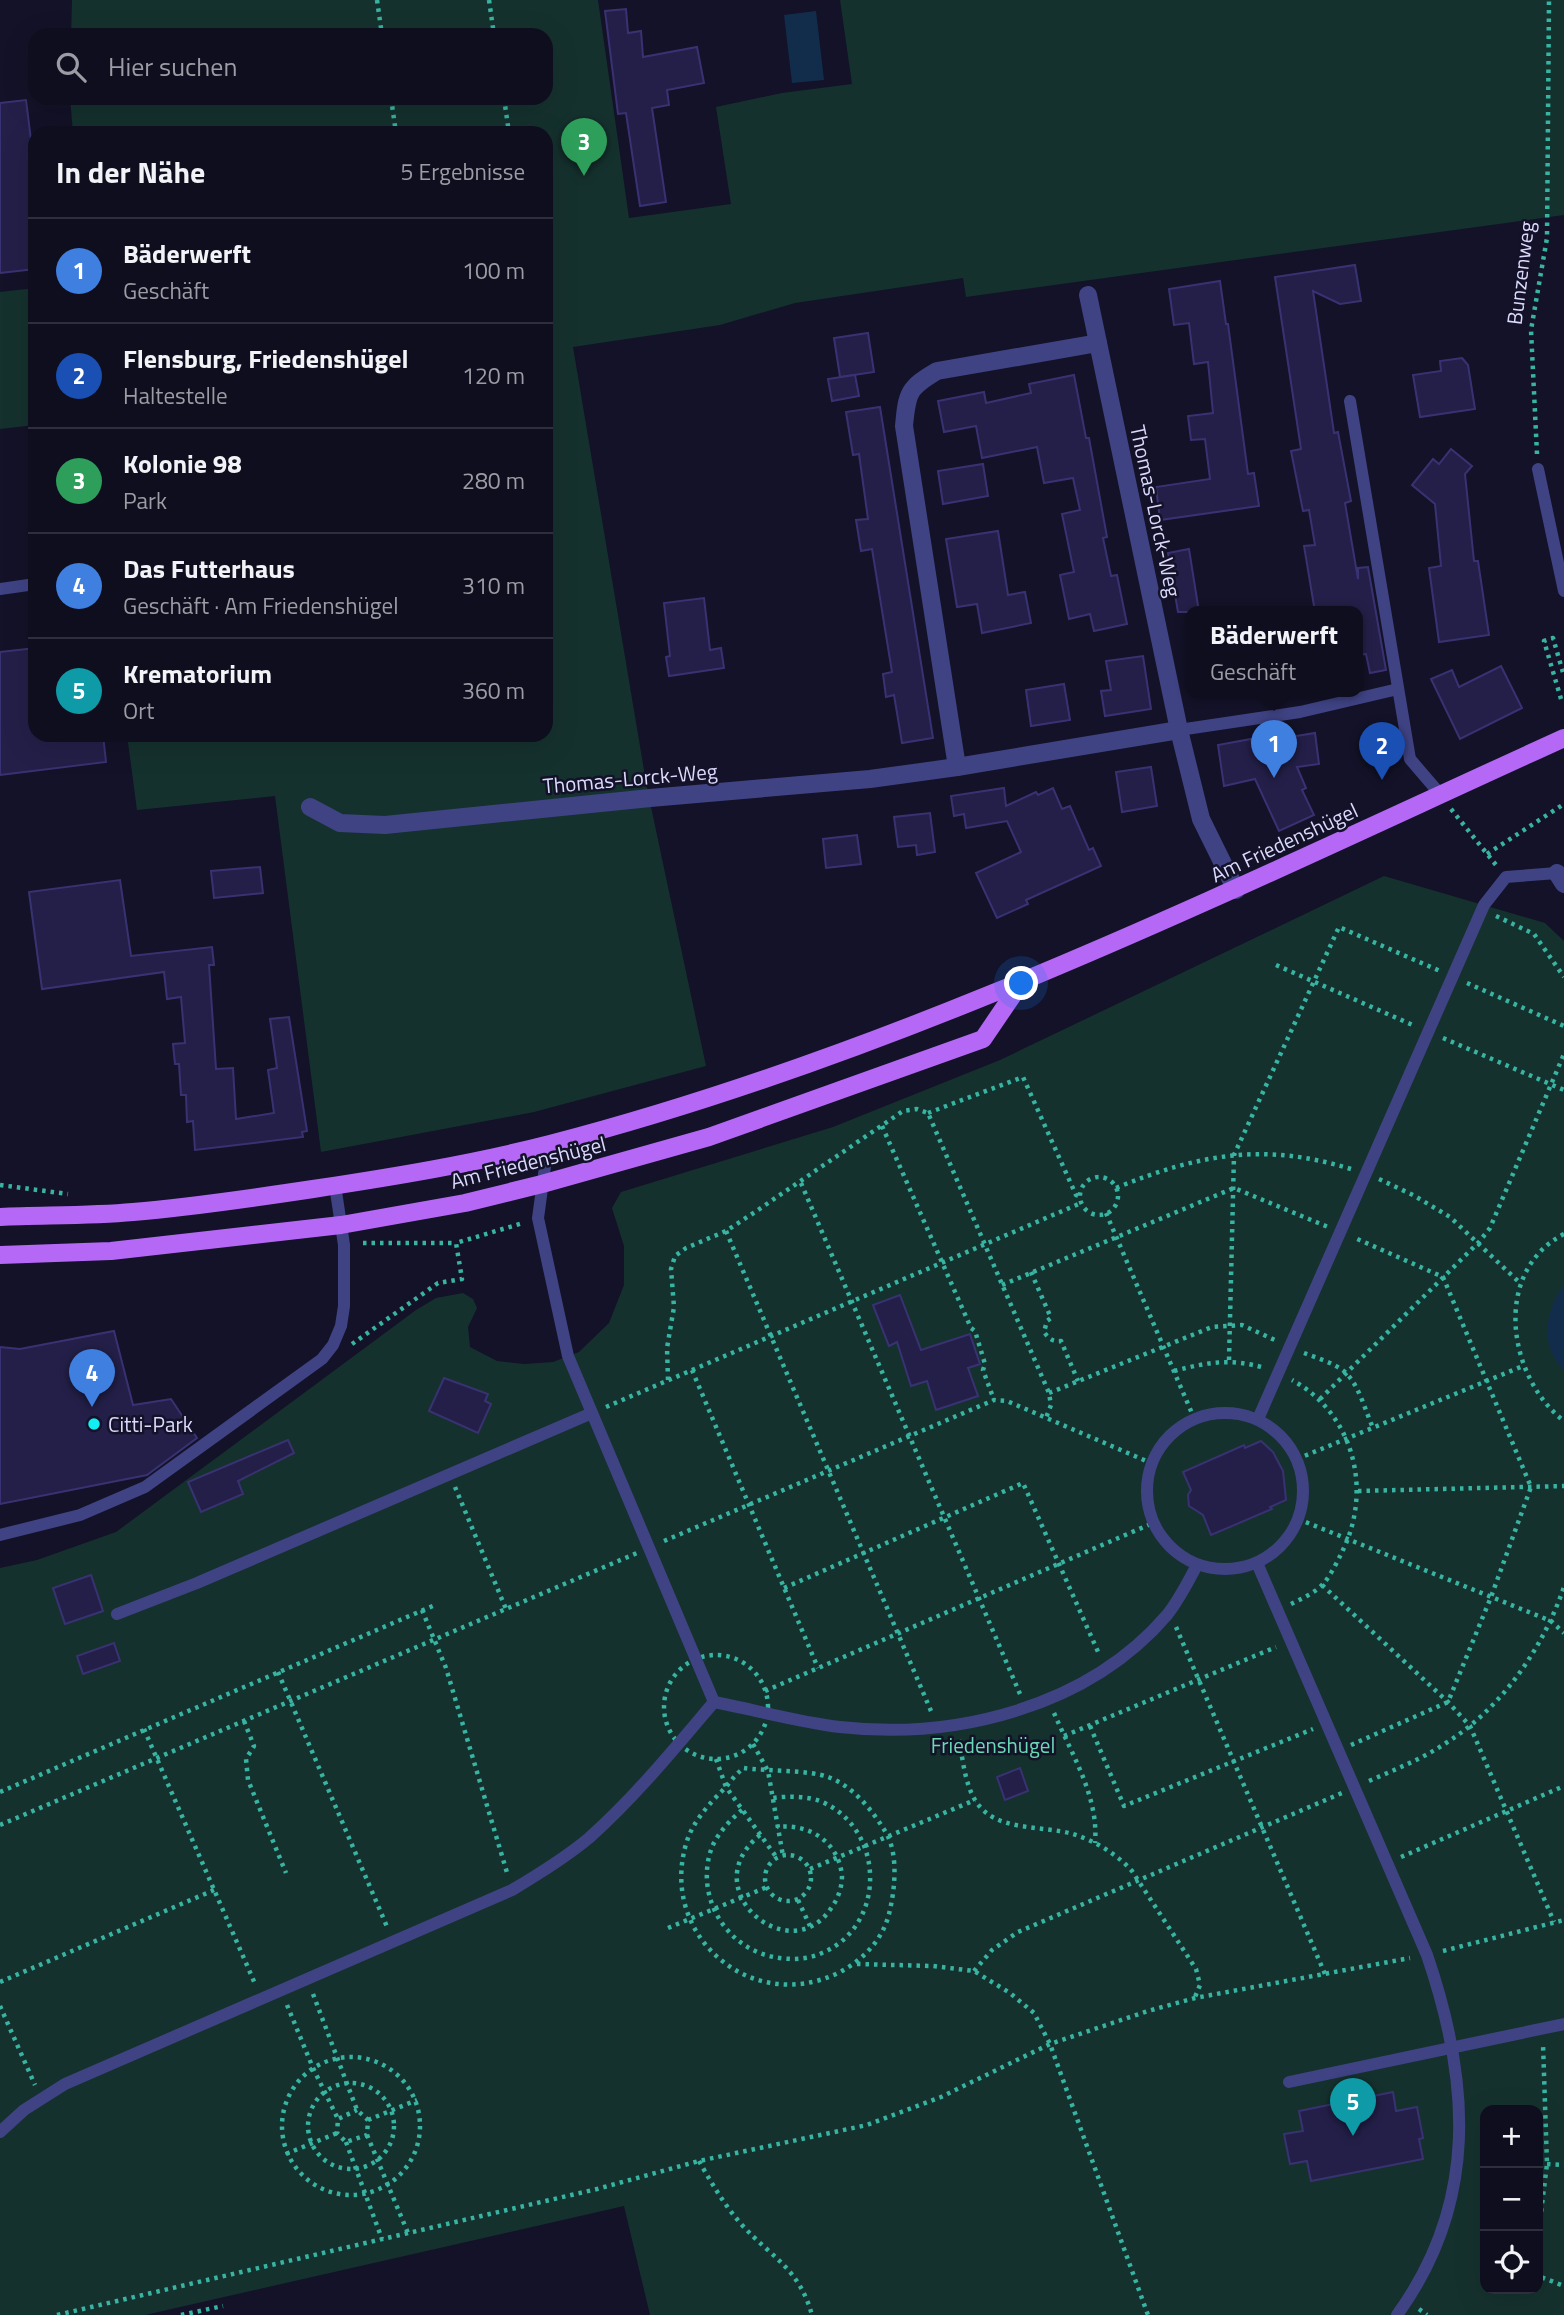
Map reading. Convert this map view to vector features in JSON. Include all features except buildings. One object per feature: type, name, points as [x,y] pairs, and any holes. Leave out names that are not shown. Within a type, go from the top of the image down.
[{"type":"main road","name":"Am Friedenshügel","points":[[0,1217],[132,1212],[420,1172],[548,1145],[713,1097],[867,1043],[1021,983],[1236,890],[1564,738]]},
{"type":"main road","name":"Am Friedenshügel","points":[[0,1255],[111,1251],[341,1225],[465,1203],[542,1184],[709,1137],[983,1039],[1021,983]]},
{"type":"street","name":"Thomas-Lorck-Weg","points":[[1088,295],[1178,730],[1201,819],[1236,890]]},
{"type":"street","points":[[957,767],[904,426],[906,401],[916,383],[937,371],[1098,343]]},
{"type":"street","name":"Thomas-Lorck-Weg","points":[[310,807],[340,823],[385,825],[856,780],[957,767],[1178,730]]},
{"type":"lane","points":[[1350,401],[1410,760],[1440,794]]},
{"type":"lane","points":[[1538,469],[1564,591]]},
{"type":"lane","points":[[0,589],[28,585]]},
{"type":"lane","points":[[1178,730],[1300,712],[1398,689]]},
{"type":"lane","points":[[1258,1419],[1482,910],[1506,877],[1561,879]]},
{"type":"lane","points":[[548,1145],[538,1218],[568,1356],[714,1702]]},
{"type":"lane","points":[[0,1535],[80,1516],[145,1487],[322,1359],[333,1345],[341,1326],[344,1306],[344,1245],[335,1185]]},
{"type":"lane","points":[[117,1614],[197,1583],[592,1413]]},
{"type":"lane","points":[[1223,1413],[1258,1419],[1279,1434],[1297,1459],[1303,1489],[1298,1519],[1282,1545],[1257,1563],[1227,1570],[1197,1564],[1171,1548],[1153,1523],[1146,1493],[1152,1463],[1168,1437],[1194,1418],[1223,1413]]},
{"type":"lane","points":[[1257,1563],[1427,1955],[1444,2004],[1460,2100],[1460,2140],[1453,2192],[1434,2250],[1396,2315]]},
{"type":"lane","points":[[714,1702],[839,1727],[903,1730],[956,1725],[1026,1707],[1048,1700],[1105,1668],[1140,1641],[1167,1614],[1184,1590],[1197,1564]]},
{"type":"lane","points":[[0,2132],[41,2099],[65,2084],[512,1890],[549,1868],[588,1839],[620,1807],[714,1702]]},
{"type":"lane","points":[[1289,2082],[1564,2024]]},
{"type":"path","points":[[377,0],[381,28]]},
{"type":"path","points":[[489,0],[493,28]]},
{"type":"path","name":"Bunzenweg","points":[[1538,469],[1531,330],[1547,238],[1549,0]]},
{"type":"path","points":[[392,105],[395,126]]},
{"type":"path","points":[[505,105],[508,126]]},
{"type":"path","points":[[1561,699],[1544,641],[1553,638],[1564,676]]},
{"type":"path","points":[[1440,794],[1506,877]]},
{"type":"path","points":[[1487,854],[1564,804]]},
{"type":"path","points":[[1482,910],[1534,934],[1564,977]]},
{"type":"path","points":[[1229,1360],[1234,1155],[1339,927],[1564,1026]]},
{"type":"path","points":[[1320,1399],[1490,1228],[1564,1054]]},
{"type":"path","points":[[668,1381],[667,1348],[674,1307],[671,1269],[676,1256],[686,1248],[726,1231],[801,1183],[903,1111],[917,1109],[928,1113],[1023,1077],[1076,1195],[1080,1196]]},
{"type":"path","points":[[928,1113],[1049,1393],[1051,1405],[1046,1418]]},
{"type":"path","points":[[882,1126],[941,1263],[971,1328],[975,1331],[985,1364],[983,1370],[994,1400]]},
{"type":"path","points":[[1116,1188],[1186,1163],[1234,1155],[1267,1153],[1316,1158],[1366,1173],[1413,1195],[1450,1217],[1520,1283]]},
{"type":"path","points":[[1098,1177],[1112,1182],[1116,1188],[1117,1203],[1107,1213],[1092,1213],[1081,1203],[1080,1196],[1085,1183],[1098,1177]]},
{"type":"path","points":[[801,1183],[1026,1707]]},
{"type":"path","points":[[0,1185],[79,1195]]},
{"type":"path","points":[[1002,1285],[1234,1188],[1443,1278],[1531,1487],[1491,1597],[1448,1702],[1339,1751]]},
{"type":"path","points":[[592,1413],[1081,1203]]},
{"type":"path","points":[[1107,1213],[1194,1418]]},
{"type":"path","points":[[333,1345],[352,1344],[438,1283],[462,1279],[456,1243],[538,1218]]},
{"type":"path","points":[[726,1231],[938,1728]]},
{"type":"path","points":[[1564,1234],[1539,1254],[1520,1283],[1515,1315],[1523,1366],[1541,1396],[1564,1422]]},
{"type":"path","points":[[1031,1272],[1051,1318],[1047,1321],[1044,1332],[1048,1338],[1061,1341],[1078,1381]]},
{"type":"path","points":[[1049,1393],[1212,1327],[1242,1325],[1346,1373],[1373,1428]]},
{"type":"path","points":[[1174,1371],[1203,1363],[1229,1360],[1279,1372],[1320,1399],[1336,1418],[1347,1438],[1356,1466],[1358,1491],[1356,1514],[1349,1539],[1322,1585],[1278,1610]]},
{"type":"path","points":[[1297,1459],[1523,1366]]},
{"type":"path","points":[[692,1370],[818,1668]]},
{"type":"path","points":[[0,1825],[994,1400],[1007,1401],[1152,1463]]},
{"type":"path","points":[[449,1475],[506,1609]]},
{"type":"path","points":[[784,1588],[1023,1483],[1105,1668]]},
{"type":"path","points":[[1358,1491],[1564,1486]]},
{"type":"path","points":[[1298,1519],[1551,1621],[1564,1633]]},
{"type":"path","points":[[765,1691],[1153,1523]]},
{"type":"path","points":[[1322,1585],[1448,1702],[1470,1726],[1554,1922]]},
{"type":"path","points":[[974,1971],[992,1950],[1018,1932],[1418,1759],[1470,1726],[1505,1692],[1551,1621],[1564,1587]]},
{"type":"path","points":[[0,1791],[435,1605]]},
{"type":"path","points":[[1556,1611],[1564,1609]]},
{"type":"path","points":[[422,1610],[446,1668],[512,1890]]},
{"type":"path","points":[[1167,1614],[1179,1631],[1325,1974]]},
{"type":"path","points":[[1064,1736],[1291,1641]]},
{"type":"path","points":[[278,1672],[394,1942]]},
{"type":"path","points":[[1048,1700],[1093,1800],[1095,1843]]},
{"type":"path","points":[[244,1721],[254,1746],[246,1759],[248,1780],[286,1873]]},
{"type":"path","points":[[1090,1726],[1124,1805],[1326,1723]]},
{"type":"path","points":[[956,1725],[968,1781],[975,1800],[993,1818],[1072,1834],[1095,1843],[1122,1859],[1140,1879],[1196,1969],[1200,1985],[1195,1998]]},
{"type":"path","points":[[144,1729],[262,1999]]},
{"type":"path","points":[[753,1744],[768,1771],[780,1857]]},
{"type":"path","points":[[716,1759],[726,1787],[760,1835],[780,1857]]},
{"type":"path","points":[[744,1768],[829,1777],[864,1800],[888,1835],[896,1876],[888,1917],[876,1941],[856,1964],[830,1977],[804,1985],[777,1984],[748,1977],[712,1954],[689,1919],[680,1878],[688,1837],[711,1802],[726,1787],[733,1775],[744,1768]]},
{"type":"path","points":[[1387,1862],[1564,1786]]},
{"type":"path","points":[[742,1810],[730,1820],[712,1847],[706,1878],[713,1910],[731,1936],[758,1954],[790,1960],[821,1954],[848,1935],[866,1908],[872,1877],[865,1845],[847,1819],[820,1801],[789,1796],[773,1798]]},
{"type":"path","points":[[810,1869],[975,1800]]},
{"type":"path","points":[[760,1835],[740,1858],[737,1878],[741,1899],[752,1916],[770,1927],[790,1930],[810,1926],[827,1914],[838,1897],[842,1877],[838,1857],[826,1840],[809,1829],[789,1825],[777,1827]]},
{"type":"path","points":[[797,1856],[805,1861],[810,1869],[810,1887],[798,1900],[780,1900],[767,1887],[767,1870],[780,1857],[797,1856]]},
{"type":"path","points":[[667,1928],[767,1887]]},
{"type":"path","points":[[0,1982],[214,1890]]},
{"type":"path","points":[[798,1900],[810,1926]]},
{"type":"path","points":[[57,2315],[597,2189],[699,2161],[819,2137],[867,2124],[940,2097],[1050,2044],[1195,1998],[1427,1955],[1564,1920]]},
{"type":"path","points":[[856,1964],[933,1966],[974,1971],[1010,1993],[1034,2013],[1050,2044],[1148,2315]]},
{"type":"path","points":[[308,1980],[357,2110],[368,2120],[368,2135],[408,2233]]},
{"type":"path","points":[[281,1991],[324,2093],[338,2119],[337,2133],[346,2142],[382,2239]]},
{"type":"path","points":[[0,2006],[41,2099]]},
{"type":"path","points":[[1539,2231],[1547,2164],[1543,2029]]},
{"type":"path","points":[[336,2057],[364,2057],[385,2065],[405,2081],[417,2100],[422,2124],[417,2150],[407,2170],[389,2185],[366,2194],[344,2196],[323,2191],[302,2178],[286,2154],[281,2132],[286,2105],[294,2085],[313,2068],[336,2057]]},
{"type":"path","points":[[346,2082],[366,2085],[385,2098],[395,2127],[390,2144],[379,2160],[355,2170],[337,2167],[321,2158],[311,2143],[308,2122],[313,2107],[324,2093],[346,2082]]},
{"type":"path","points":[[368,2120],[417,2100]]},
{"type":"path","points":[[338,2119],[357,2110]]},
{"type":"path","points":[[286,2154],[337,2133]]},
{"type":"path","points":[[346,2142],[368,2135]]},
{"type":"path","points":[[699,2161],[728,2209],[797,2278],[812,2315]]},
{"type":"path","points":[[1547,2164],[1564,2165]]},
{"type":"path","points":[[1543,2278],[1564,2286]]},
{"type":"path","points":[[181,2315],[223,2306]]},
{"type":"green space","points":[[72,0],[598,0],[629,218],[731,204],[716,107],[782,93],[852,84],[840,0],[1564,0],[1564,215],[966,297],[963,278],[795,303],[720,325],[573,347],[647,788],[706,1066],[534,1112],[321,1152],[275,796],[137,810],[128,742],[553,742],[553,126],[72,126],[71,105],[553,105],[553,28],[71,28]]},
{"type":"green space","points":[[28,289],[28,426],[0,429],[0,292]]},
{"type":"green space","name":"Friedenshügel","points":[[1384,876],[1545,923],[1564,941],[1564,2315],[650,2315],[624,2206],[145,2315],[0,2315],[0,1568],[37,1560],[116,1532],[416,1310],[436,1298],[463,1293],[473,1299],[477,1308],[468,1327],[470,1347],[497,1361],[524,1364],[553,1362],[579,1352],[609,1323],[624,1285],[624,1246],[612,1208],[621,1192],[833,1127],[1000,1060]]},
{"type":"water","points":[[816,11],[824,80],[792,83],[784,15]]},
{"type":"water","points":[[1564,1285],[1564,1371],[1551,1350],[1548,1328],[1552,1306]]},
{"type":"place","name":"Kolonie 98","points":[[584,176]]},
{"type":"place","name":"Bäderwerft","points":[[1274,778]]},
{"type":"place","name":"Flensburg, Friedenshügel","points":[[1382,780]]},
{"type":"place","name":"Das Futterhaus","points":[[92,1407]]},
{"type":"place","name":"Citti-Park","points":[[94,1424]]},
{"type":"place","name":"Krematorium","points":[[1353,2136]]}]
